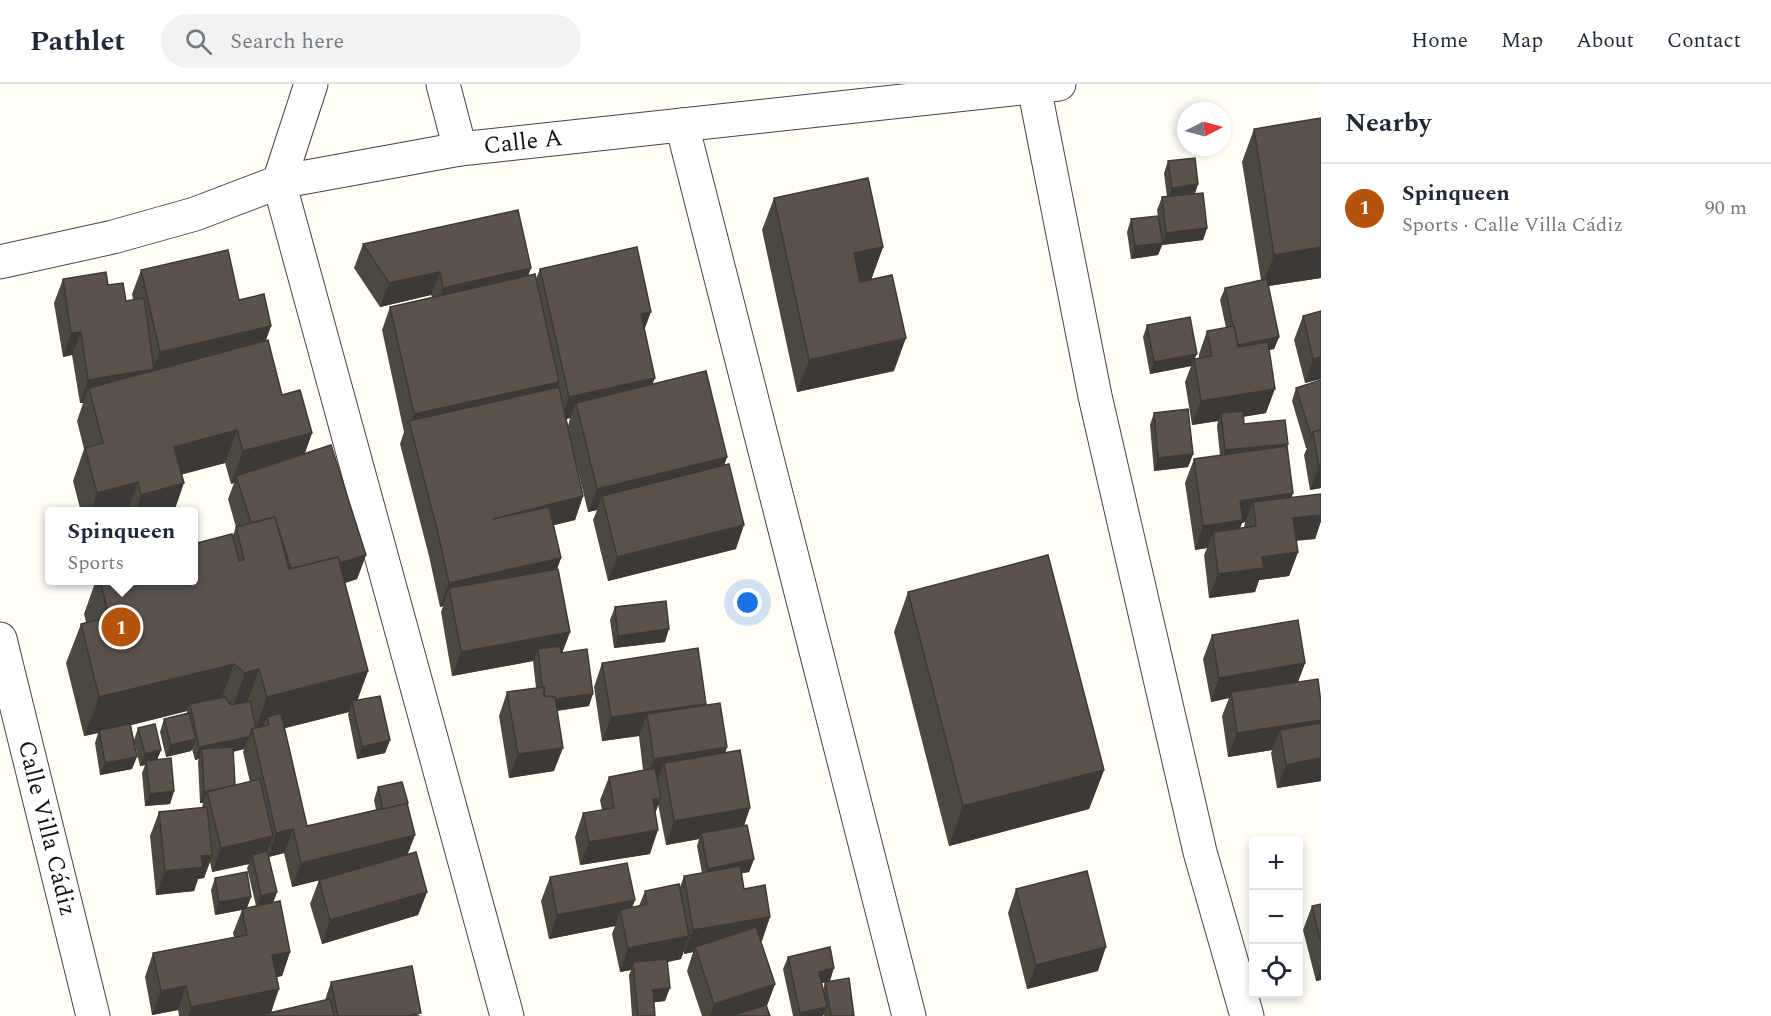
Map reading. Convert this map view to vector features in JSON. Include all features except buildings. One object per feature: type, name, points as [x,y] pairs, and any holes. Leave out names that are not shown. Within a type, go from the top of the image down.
[{"type":"street","points":[[311,84],[279,182],[507,1016]]},
{"type":"street","points":[[443,84],[460,149]]},
{"type":"street","points":[[1047,85],[1097,407],[1200,852],[1247,1016]]},
{"type":"street","name":"Calle A","points":[[0,262],[113,237],[195,214],[279,182],[460,149],[1047,85]]},
{"type":"street","points":[[682,125],[909,1016]]},
{"type":"street","name":"Calle Villa Cádiz","points":[[0,639],[93,1016]]},
{"type":"place","name":"Spinqueen","points":[[121,627]]}]
